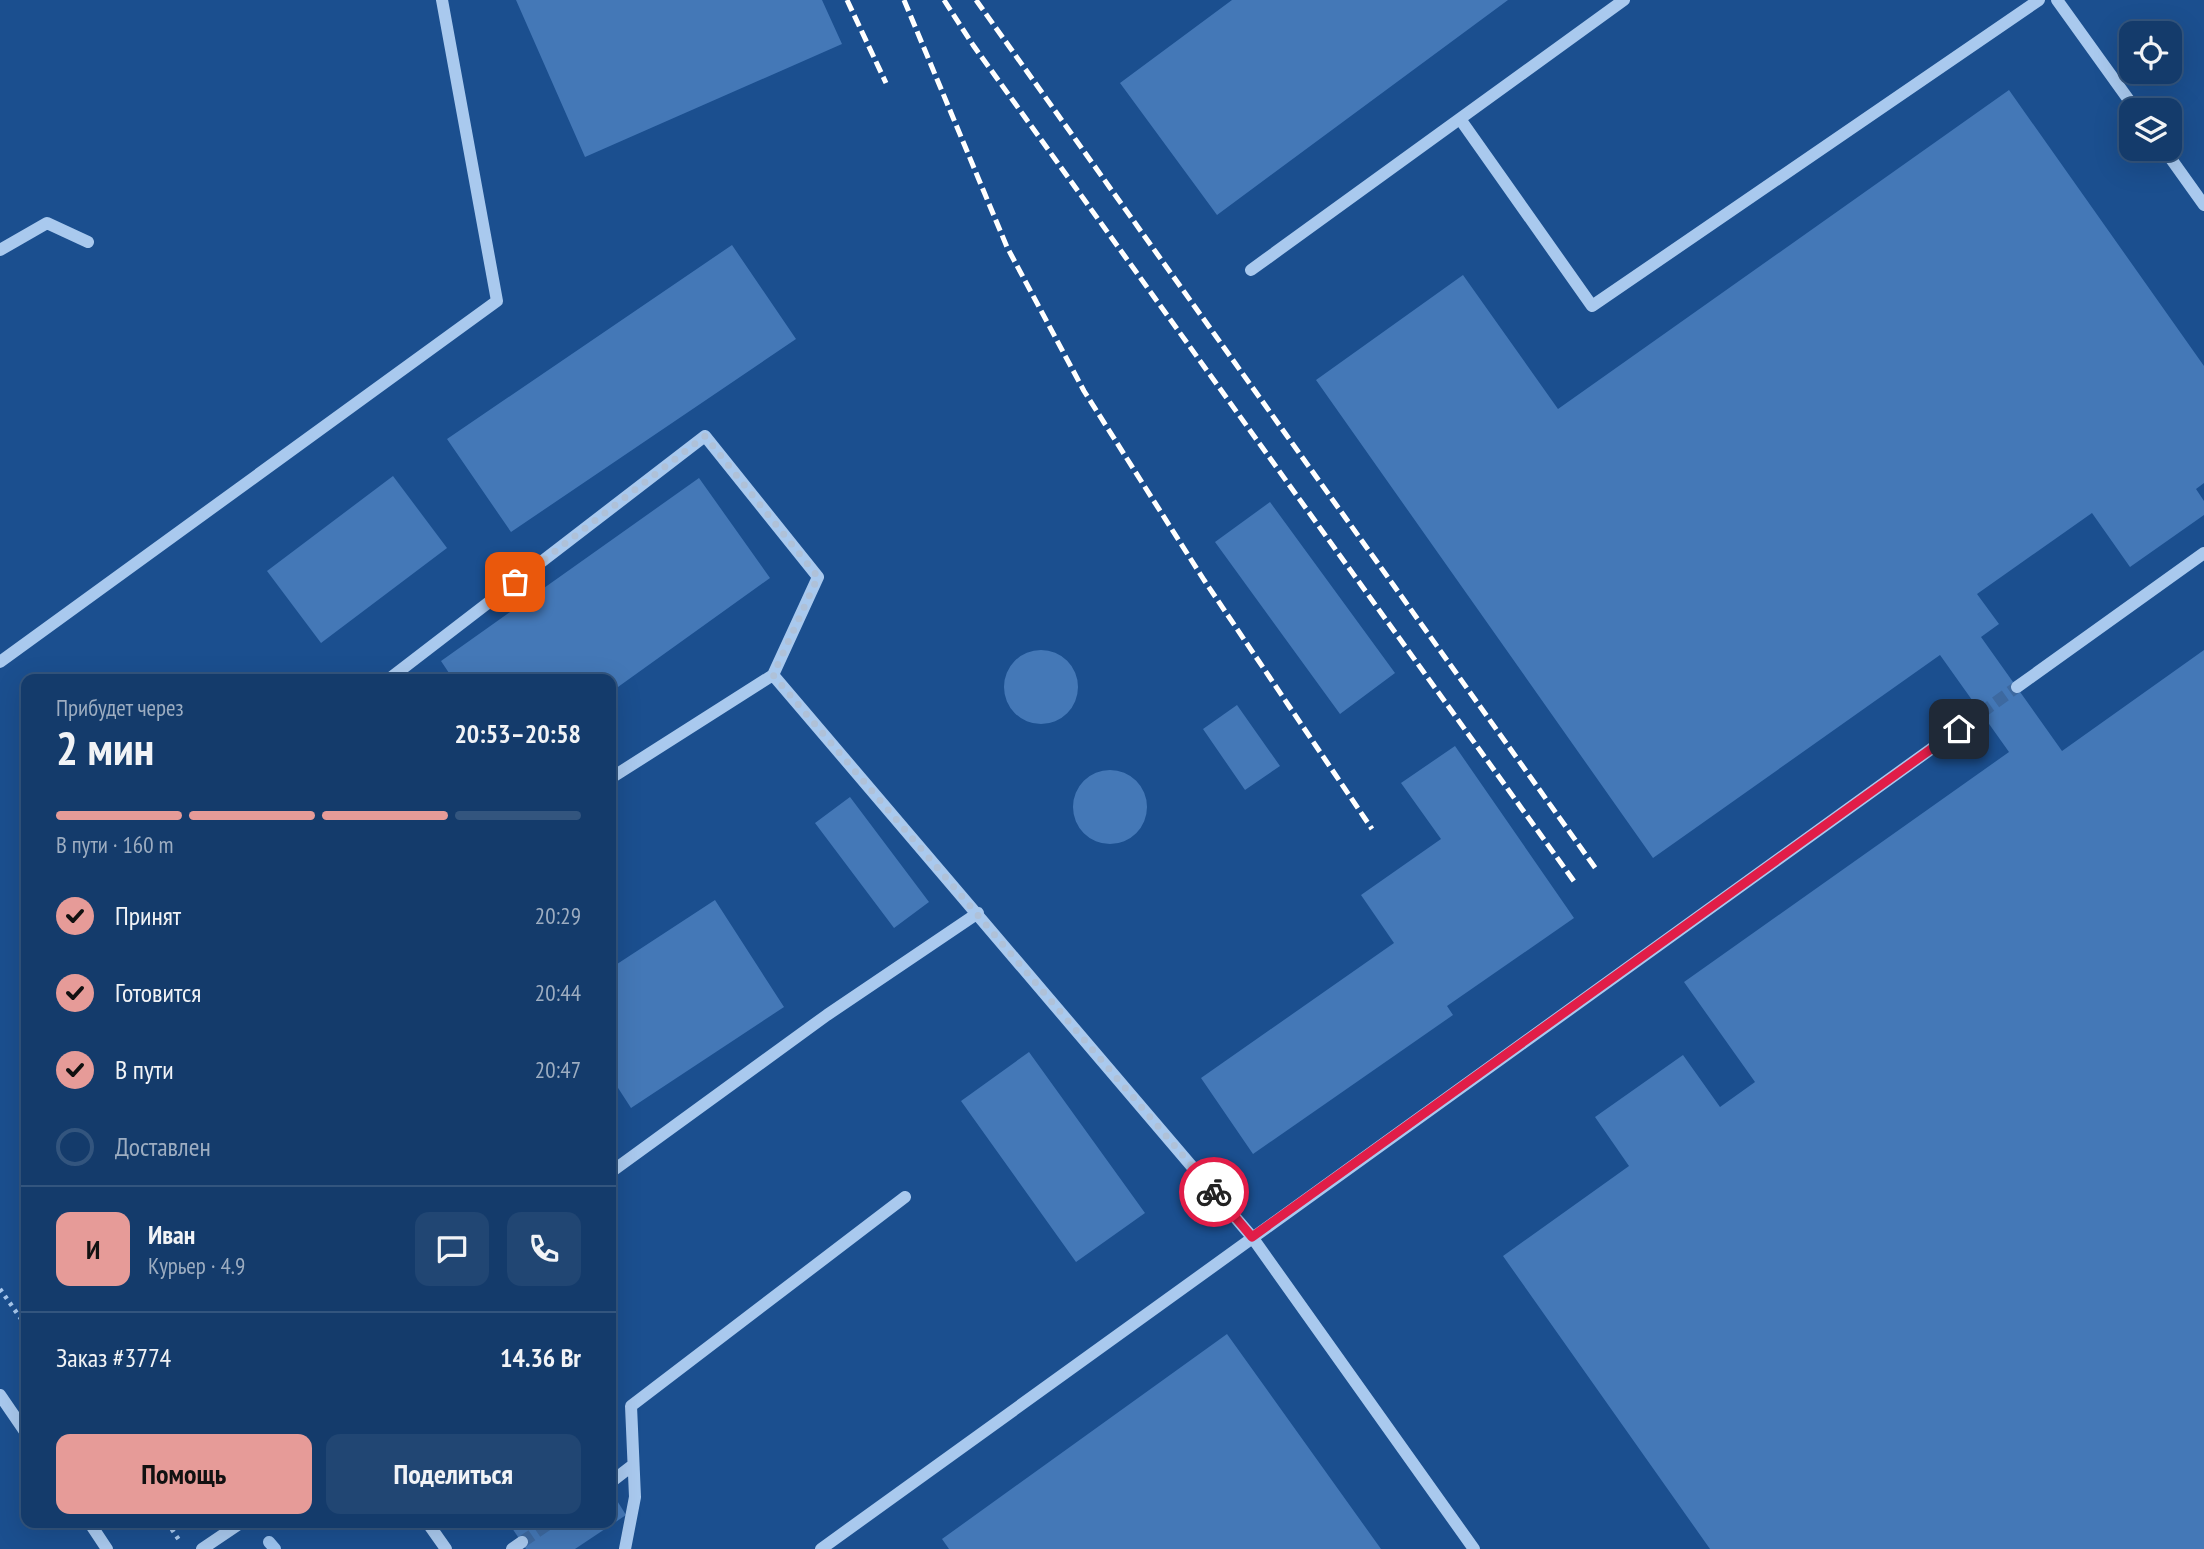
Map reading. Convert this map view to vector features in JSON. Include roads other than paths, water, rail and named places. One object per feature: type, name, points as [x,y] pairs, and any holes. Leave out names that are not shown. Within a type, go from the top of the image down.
[{"type":"lane","points":[[0,662],[497,301],[442,0]]},
{"type":"lane","points":[[1251,270],[1625,0]]},
{"type":"lane","points":[[1460,119],[1592,306],[2039,0]]},
{"type":"lane","points":[[2057,0],[2127,98]]},
{"type":"lane","points":[[2173,161],[2204,205]]},
{"type":"lane","points":[[0,250],[47,223],[88,242]]},
{"type":"lane","points":[[396,674],[705,436],[818,577],[773,675],[616,775]]},
{"type":"lane","points":[[2017,687],[2204,553]]},
{"type":"lane","points":[[773,675],[1252,1237],[1474,1549]]},
{"type":"lane","points":[[821,1549],[1981,713]]},
{"type":"lane","points":[[616,1168],[827,1016],[978,913]]},
{"type":"lane","points":[[625,1549],[635,1497],[631,1406],[905,1197]]},
{"type":"lane","points":[[0,1395],[21,1426]]},
{"type":"lane","points":[[616,1478],[634,1465]]},
{"type":"lane","points":[[93,1528],[107,1549]]},
{"type":"lane","points":[[202,1549],[233,1528]]},
{"type":"lane","points":[[431,1528],[446,1549]]},
{"type":"waterway","points":[[269,1542],[275,1549]]},
{"type":"tunnel","points":[[1981,713],[2017,687]]},
{"type":"tunnel","points":[[522,1542],[542,1528]]},
{"type":"railway","points":[[847,0],[886,83]]},
{"type":"railway","points":[[904,0],[1007,247],[1084,391],[1204,580],[1372,829]]},
{"type":"railway","points":[[944,0],[973,45],[1576,884]]},
{"type":"railway","points":[[976,0],[1596,869]]}]
